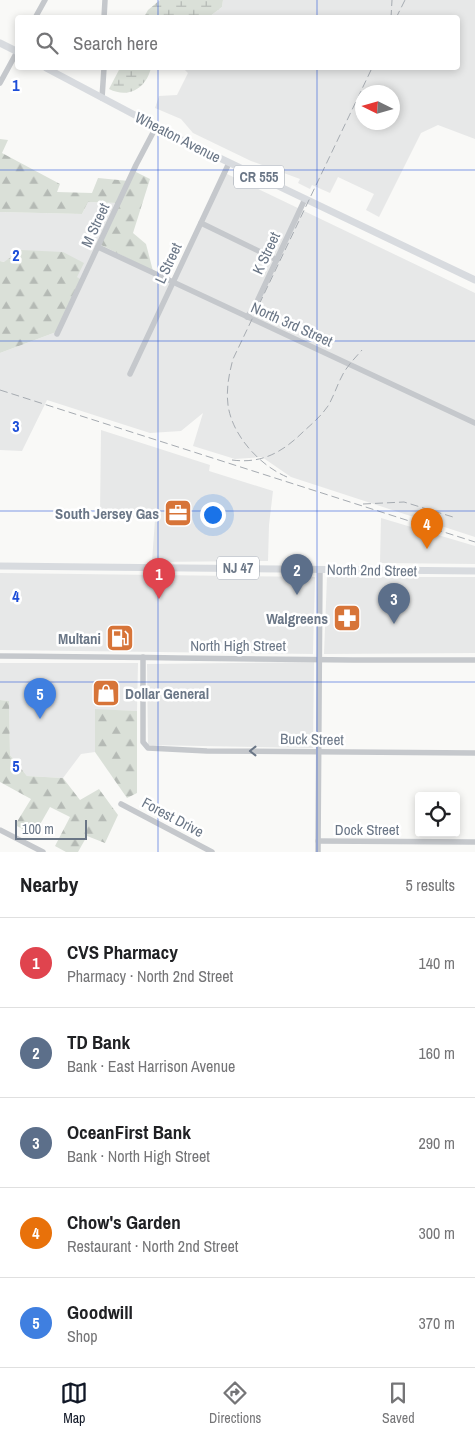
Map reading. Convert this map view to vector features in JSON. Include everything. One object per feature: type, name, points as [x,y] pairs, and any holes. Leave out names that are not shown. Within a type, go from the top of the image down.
[{"type":"main road","points":[[0,43],[15,51]]},
{"type":"main road","name":"Wheaton Avenue","points":[[50,70],[156,127],[475,280]]},
{"type":"main road","name":"North 2nd Street","points":[[0,566],[475,571]]},
{"type":"street","points":[[37,15],[45,0]]},
{"type":"street","points":[[104,15],[105,0]]},
{"type":"street","points":[[0,83],[15,56]]},
{"type":"street","points":[[102,98],[104,70]]},
{"type":"street","name":"M Street","points":[[57,334],[156,127]]},
{"type":"street","name":"L Street","points":[[130,374],[229,163]]},
{"type":"street","name":"K Street","points":[[247,317],[254,308],[306,199]]},
{"type":"street","points":[[201,223],[277,260]]},
{"type":"street","name":"North 3rd Street","points":[[98,247],[475,423]]},
{"type":"street","points":[[318,852],[320,569]]},
{"type":"street","name":"North High Street","points":[[0,656],[475,660]]},
{"type":"street","name":"Buck Street","points":[[143,657],[143,742],[148,748],[207,751],[475,753]]},
{"type":"street","name":"Forest Drive","points":[[121,804],[212,852]]},
{"type":"street","points":[[0,830],[43,852]]},
{"type":"street","name":"Dock Street","points":[[318,841],[475,842]]},
{"type":"shaded area","points":[[223,0],[475,0],[475,139],[438,125],[421,133],[379,217],[366,210],[374,194],[338,177],[330,193],[312,185],[310,189],[298,183],[300,179],[251,161],[193,133],[181,119],[155,108],[159,96],[177,95],[188,73],[185,70],[460,70],[460,15],[212,15],[222,7]]},
{"type":"shaded area","points":[[225,173],[475,293],[475,537],[291,477],[262,457],[235,459],[193,446],[203,413],[181,431],[150,433],[47,400],[22,451],[0,450],[0,353],[59,331],[82,280],[76,277],[0,261],[0,212],[82,214],[88,202],[119,203],[99,244],[173,281]]},
{"type":"shaded area","points":[[101,430],[210,465],[209,471],[273,491],[269,525],[268,561],[152,562],[155,519],[100,514]]},
{"type":"shaded area","points":[[381,518],[475,546],[475,564],[380,563]]},
{"type":"shaded area","points":[[0,573],[315,577],[313,654],[0,650]]},
{"type":"shaded area","points":[[327,577],[475,577],[475,653],[324,654]]},
{"type":"shaded area","points":[[314,662],[313,748],[148,745],[147,664]]},
{"type":"shaded area","points":[[0,663],[138,663],[137,711],[95,710],[95,752],[81,754],[63,778],[27,776],[10,755],[9,701],[0,700]]},
{"type":"green space","points":[[160,0],[223,0],[222,7],[212,15],[145,15]]},
{"type":"green space","points":[[119,70],[150,70],[145,81],[136,90],[123,93],[109,89]]},
{"type":"green space","points":[[0,139],[8,140],[2,153],[60,184],[57,192],[92,193],[98,178],[129,181],[134,171],[150,179],[133,233],[146,244],[153,271],[99,244],[118,203],[88,202],[82,214],[0,212]]},
{"type":"green space","points":[[21,250],[63,252],[84,263],[77,277],[82,280],[59,331],[0,353],[0,261],[4,262]]},
{"type":"green space","points":[[0,700],[9,701],[10,755],[27,776],[63,778],[80,800],[99,789],[118,815],[105,843],[87,836],[78,852],[66,852],[55,846],[70,817],[50,807],[34,835],[15,825],[31,799],[0,782]]},
{"type":"green space","points":[[95,709],[137,711],[137,793],[127,798],[95,752]]},
{"type":"railway","points":[[391,15],[392,0]]},
{"type":"railway","points":[[398,15],[405,0]]},
{"type":"railway","points":[[287,477],[257,457],[248,448],[235,427],[227,399],[230,370],[233,359],[371,70]]},
{"type":"railway","points":[[232,460],[243,461],[262,458],[288,445],[325,410],[345,371],[362,350]]},
{"type":"railway","points":[[0,390],[475,542]]},
{"type":"railway","points":[[363,504],[404,502],[453,517]]},
{"type":"place","name":"South Jersey Gas","points":[[178,513]]},
{"type":"place","name":"Chow's Garden","points":[[427,549]]},
{"type":"place","name":"TD Bank","points":[[297,595]]},
{"type":"place","name":"CVS Pharmacy","points":[[159,599]]},
{"type":"place","name":"Walgreens","points":[[347,618]]},
{"type":"place","name":"OceanFirst Bank","points":[[394,624]]},
{"type":"place","name":"Multani","points":[[120,638]]},
{"type":"place","name":"Dollar General","points":[[106,693]]},
{"type":"place","name":"Goodwill","points":[[40,719]]}]
